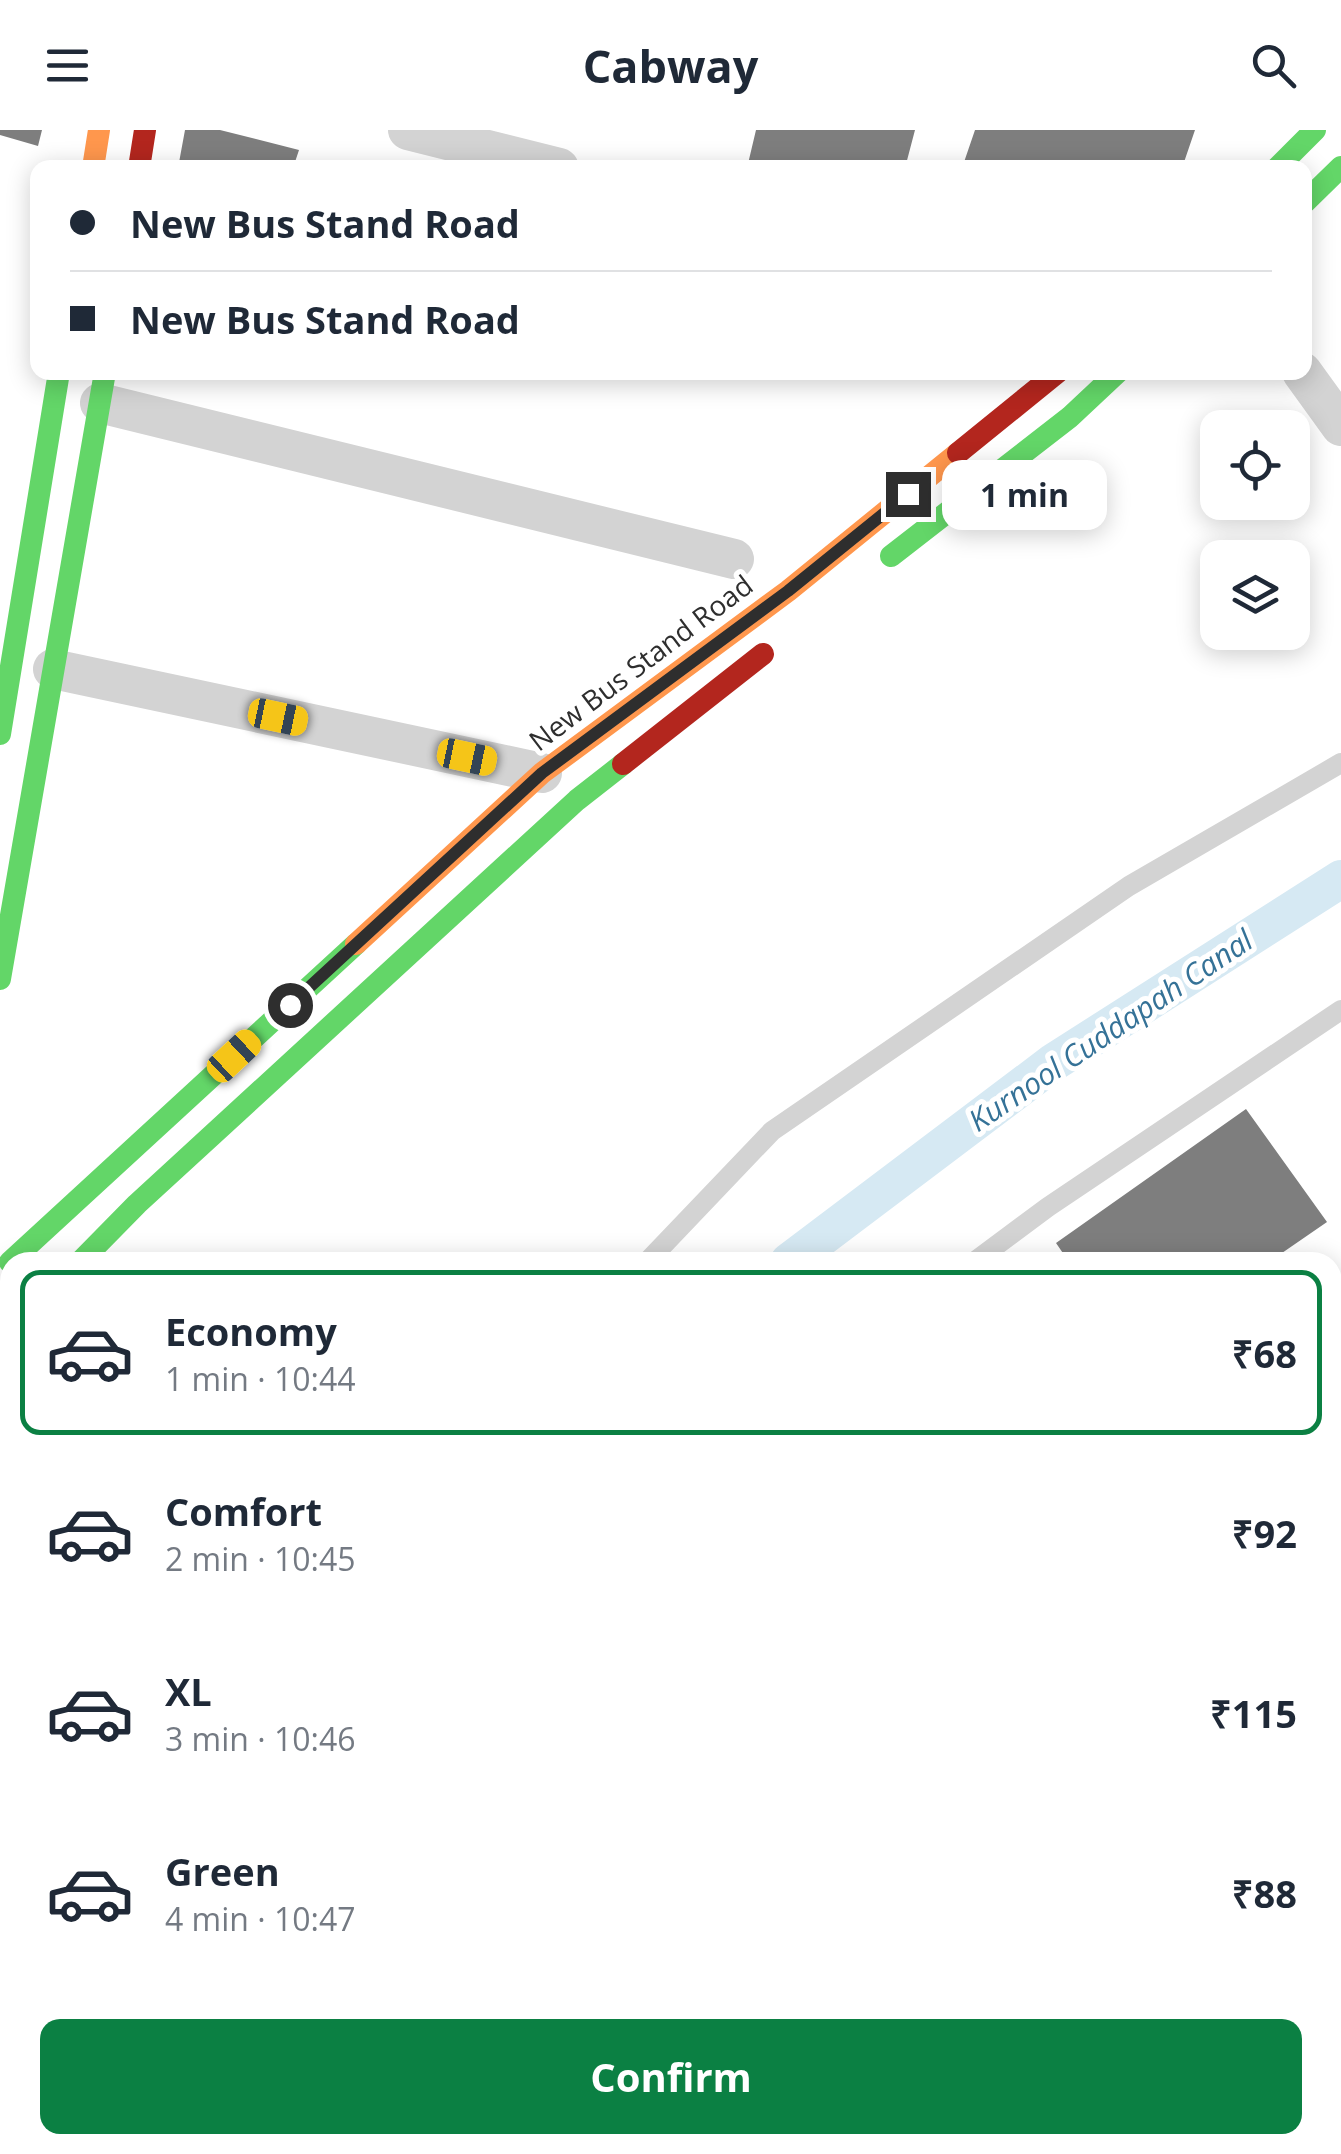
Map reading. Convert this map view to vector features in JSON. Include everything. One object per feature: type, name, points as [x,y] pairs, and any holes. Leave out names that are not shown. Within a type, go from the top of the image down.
[{"type":"main road","points":[[94,160],[99,130]]},
{"type":"main road","points":[[140,160],[145,130]]},
{"type":"main road","points":[[1285,160],[1315,130]]},
{"type":"main road","points":[[0,734],[58,380]]},
{"type":"main road","name":"New Bus Stand Road","points":[[22,1252],[542,773],[788,591],[1048,380]]},
{"type":"main road","points":[[869,572],[1070,416],[1109,380]]},
{"type":"main road","points":[[0,980],[102,388]]},
{"type":"main road","points":[[90,1252],[136,1204],[578,800],[776,644]]},
{"type":"street","points":[[408,130],[527,160]]},
{"type":"street","points":[[1308,380],[1341,426]]},
{"type":"street","points":[[102,388],[734,559]]},
{"type":"street","points":[[53,669],[542,773]]},
{"type":"lane","points":[[656,1252],[772,1130],[1129,886],[1341,762]]},
{"type":"lane","points":[[987,1252],[1341,1010]]},
{"type":"building","points":[[0,130],[42,130],[38,146],[0,135]]},
{"type":"building","points":[[185,130],[220,130],[299,150],[296,160],[179,160]]},
{"type":"building","points":[[756,130],[915,130],[907,160],[749,160]]},
{"type":"building","points":[[975,130],[1195,130],[1185,160],[965,160]]},
{"type":"building","points":[[1246,1109],[1327,1222],[1284,1252],[1062,1252],[1056,1243]]},
{"type":"waterway","name":"Kurnool Cuddapah Canal","points":[[802,1252],[1054,1062],[1341,879]]},
{"type":"traffic: fast","points":[[1285,160],[1315,130]]},
{"type":"traffic: fast","points":[[1312,195],[1341,167]]},
{"type":"traffic: fast","points":[[0,734],[58,380]]},
{"type":"traffic: fast","points":[[0,979],[104,380]]},
{"type":"traffic: fast","points":[[891,556],[1070,417],[1109,380]]},
{"type":"traffic: fast","points":[[90,1252],[137,1204],[577,800],[623,764]]},
{"type":"traffic: fast","points":[[21,1252],[356,944]]},
{"type":"traffic: slow","points":[[94,160],[99,130]]},
{"type":"traffic: slow","points":[[356,944],[542,773],[788,591],[958,453]]},
{"type":"traffic: jam","points":[[140,160],[145,130]]},
{"type":"traffic: jam","points":[[958,453],[1048,380]]},
{"type":"traffic: jam","points":[[623,764],[763,654]]},
{"type":"route","points":[[290,1005],[542,773],[788,591],[908,494]]}]
